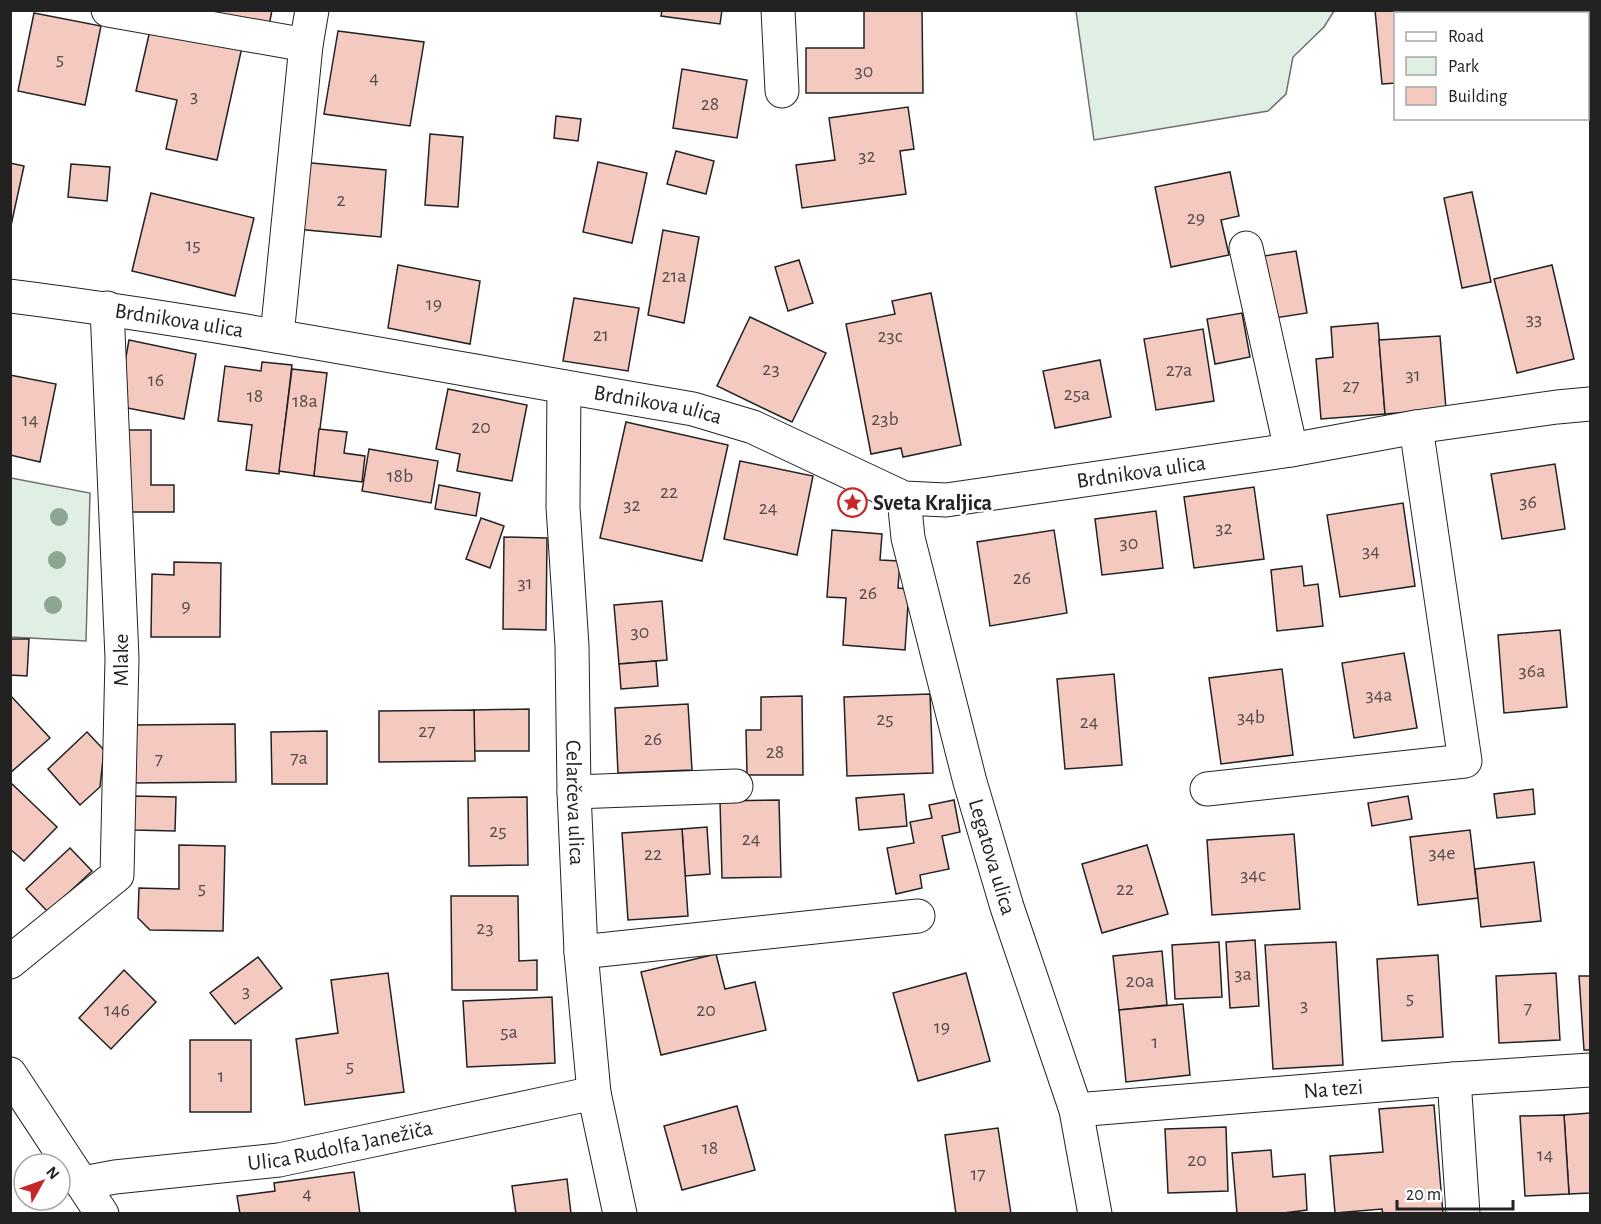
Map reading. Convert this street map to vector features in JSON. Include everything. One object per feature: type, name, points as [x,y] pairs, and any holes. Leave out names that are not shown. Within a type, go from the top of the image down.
[{"type":"street","points":[[108,10],[306,45]]},
{"type":"street","points":[[277,336],[306,45],[312,10]]},
{"type":"street","points":[[778,10],[782,91]]},
{"type":"street","points":[[1246,248],[1291,450]]},
{"type":"street","name":"Brdnikova ulica","points":[[10,296],[107,308],[277,336],[693,409],[753,428],[904,498],[946,500],[1291,450],[1416,427],[1590,404]]},
{"type":"street","name":"Mlake","points":[[10,962],[117,875],[122,658],[107,308]]},
{"type":"street","name":"Celarčeva ulica","points":[[564,387],[563,507],[572,646],[574,792],[580,952],[594,1093],[620,1214]]},
{"type":"street","points":[[1207,789],[1465,761],[1416,427]]},
{"type":"street","name":"Legatova ulica","points":[[904,498],[908,538],[970,782],[1007,907],[1076,1110],[1095,1214]]},
{"type":"street","points":[[574,792],[736,786]]},
{"type":"street","points":[[580,952],[918,916]]},
{"type":"street","name":"Na tezi","points":[[1076,1110],[1454,1078],[1590,1070]]},
{"type":"street","points":[[10,1074],[102,1214]]},
{"type":"street","points":[[1454,1078],[1463,1214]]},
{"type":"street","name":"Ulica Rudolfa Janežiča","points":[[82,1183],[115,1177],[279,1160],[594,1093]]},
{"type":"green space","points":[[1076,10],[1334,11],[1324,27],[1293,57],[1286,94],[1268,111],[1094,140]]},
{"type":"green space","points":[[11,478],[90,493],[86,641],[11,637]]},
{"type":"building","points":[[195,10],[272,10],[269,26]]},
{"type":"building","points":[[662,10],[722,10],[720,24],[661,16]]},
{"type":"building","points":[[864,10],[922,10],[923,93],[806,93],[806,48],[864,48]]},
{"type":"building","points":[[1375,10],[1440,10],[1440,12],[1394,12],[1394,83],[1382,84]]},
{"type":"building","points":[[34,13],[101,26],[85,105],[18,91]]},
{"type":"building","points":[[151,26],[242,47],[217,160],[166,149],[177,100],[136,91]]},
{"type":"building","points":[[338,31],[424,42],[410,126],[324,114]]},
{"type":"building","points":[[682,69],[747,80],[737,138],[673,128]]},
{"type":"building","points":[[908,107],[914,149],[900,151],[906,194],[802,208],[796,165],[835,160],[829,118]]},
{"type":"building","points":[[556,116],[581,119],[578,141],[554,138]]},
{"type":"building","points":[[430,134],[463,137],[458,207],[425,205]]},
{"type":"building","points":[[676,151],[714,161],[706,194],[667,184]]},
{"type":"building","points":[[301,162],[386,170],[381,237],[296,229]]},
{"type":"building","points":[[598,162],[647,173],[632,243],[583,232]]},
{"type":"building","points":[[10,163],[24,166],[10,230]]},
{"type":"building","points":[[71,164],[110,167],[107,201],[68,197]]},
{"type":"building","points":[[1230,172],[1239,216],[1221,220],[1229,255],[1171,267],[1155,187]]},
{"type":"building","points":[[1472,192],[1491,282],[1462,288],[1444,198]]},
{"type":"building","points":[[151,193],[254,218],[235,296],[132,271]]},
{"type":"building","points":[[663,230],[699,237],[684,323],[648,315]]},
{"type":"building","points":[[1296,251],[1307,313],[1275,318],[1264,256]]},
{"type":"building","points":[[799,260],[813,303],[788,311],[775,267]]},
{"type":"building","points":[[398,265],[480,281],[470,344],[388,328]]},
{"type":"building","points":[[1552,265],[1574,359],[1517,373],[1494,279]]},
{"type":"building","points":[[931,293],[961,445],[903,457],[901,448],[871,454],[846,324],[895,314],[892,301]]},
{"type":"building","points":[[574,298],[639,308],[628,371],[563,361]]},
{"type":"building","points":[[1242,313],[1250,357],[1215,364],[1207,319]]},
{"type":"building","points":[[750,317],[826,353],[792,422],[717,386]]},
{"type":"building","points":[[1378,323],[1385,414],[1321,419],[1316,359],[1333,357],[1331,327]]},
{"type":"building","points":[[1203,329],[1214,401],[1156,410],[1144,339]]},
{"type":"building","points":[[1440,336],[1446,409],[1385,414],[1379,340]]},
{"type":"building","points":[[129,340],[196,354],[184,419],[117,406]]},
{"type":"building","points":[[1100,360],[1111,417],[1055,428],[1043,371]]},
{"type":"building","points":[[262,362],[292,365],[279,474],[246,470],[252,425],[218,421],[225,366],[261,371]]},
{"type":"building","points":[[292,369],[327,373],[314,476],[279,471]]},
{"type":"building","points":[[10,375],[56,384],[40,462],[10,455]]},
{"type":"building","points":[[448,389],[527,405],[512,481],[457,471],[460,454],[436,449]]},
{"type":"building","points":[[626,422],[728,445],[702,561],[600,538]]},
{"type":"building","points":[[319,429],[347,432],[344,453],[365,456],[362,482],[314,476]]},
{"type":"building","points":[[122,430],[151,430],[151,485],[174,485],[174,512],[122,512]]},
{"type":"building","points":[[369,449],[438,461],[431,503],[362,491]]},
{"type":"building","points":[[740,461],[813,476],[797,555],[724,539]]},
{"type":"building","points":[[1555,464],[1565,529],[1502,539],[1491,474]]},
{"type":"building","points":[[439,485],[480,493],[476,516],[435,509]]},
{"type":"building","points":[[1254,487],[1264,559],[1194,568],[1184,497]]},
{"type":"building","points":[[1403,503],[1415,586],[1340,597],[1327,515]]},
{"type":"building","points":[[1156,511],[1163,568],[1102,575],[1095,519]]},
{"type":"building","points":[[481,518],[504,526],[490,568],[466,559]]},
{"type":"building","points":[[832,530],[882,534],[880,560],[900,561],[898,588],[909,589],[905,650],[843,645],[846,598],[827,597]]},
{"type":"building","points":[[1054,530],[1067,613],[990,626],[977,542]]},
{"type":"building","points":[[504,537],[547,538],[546,630],[503,629]]},
{"type":"building","points":[[174,562],[221,563],[220,637],[151,637],[152,574],[174,575]]},
{"type":"building","points":[[1302,566],[1304,586],[1318,584],[1323,626],[1277,631],[1271,570]]},
{"type":"building","points":[[662,601],[667,660],[619,664],[614,605]]},
{"type":"building","points":[[1560,630],[1567,707],[1504,713],[1498,635]]},
{"type":"building","points":[[10,639],[29,639],[27,676],[10,675]]},
{"type":"building","points":[[1404,653],[1417,728],[1354,738],[1342,663]]},
{"type":"building","points":[[656,661],[658,686],[621,689],[619,664]]},
{"type":"building","points":[[1282,669],[1293,755],[1221,764],[1209,678]]},
{"type":"building","points":[[1114,674],[1122,765],[1065,769],[1057,679]]},
{"type":"building","points":[[930,694],[933,773],[847,776],[844,697]]},
{"type":"building","points":[[10,695],[50,738],[10,773]]},
{"type":"building","points":[[802,696],[803,775],[747,775],[746,730],[761,730],[761,697]]},
{"type":"building","points":[[688,704],[692,770],[618,773],[615,708]]},
{"type":"building","points":[[529,709],[529,751],[474,751],[474,710]]},
{"type":"building","points":[[474,710],[475,761],[379,762],[379,711]]},
{"type":"building","points":[[235,724],[236,782],[132,783],[132,725]]},
{"type":"building","points":[[327,731],[327,784],[272,784],[271,732]]},
{"type":"building","points":[[87,732],[104,750],[100,787],[80,805],[48,769]]},
{"type":"building","points":[[10,782],[57,827],[24,861],[10,849]]},
{"type":"building","points":[[1533,789],[1535,814],[1497,818],[1494,794]]},
{"type":"building","points":[[904,794],[907,826],[859,830],[856,798]]},
{"type":"building","points":[[133,796],[176,797],[175,831],[133,830]]},
{"type":"building","points":[[1408,796],[1412,819],[1372,826],[1368,803]]},
{"type":"building","points":[[527,797],[528,865],[469,866],[468,798]]},
{"type":"building","points":[[779,800],[781,877],[722,878],[720,801]]},
{"type":"building","points":[[954,800],[960,832],[942,836],[949,869],[920,875],[922,888],[896,894],[887,848],[914,843],[910,822],[932,818],[929,805]]},
{"type":"building","points":[[707,827],[710,874],[685,876],[682,829]]},
{"type":"building","points":[[682,829],[688,916],[628,920],[622,833]]},
{"type":"building","points":[[1470,830],[1478,898],[1418,905],[1410,837]]},
{"type":"building","points":[[1294,834],[1300,909],[1212,915],[1207,840]]},
{"type":"building","points":[[179,845],[225,846],[223,931],[150,930],[138,918],[139,888],[179,889]]},
{"type":"building","points":[[1147,845],[1168,914],[1102,933],[1082,864]]},
{"type":"building","points":[[70,848],[92,871],[48,912],[26,889]]},
{"type":"building","points":[[1534,862],[1541,921],[1481,927],[1475,869]]},
{"type":"building","points":[[451,896],[518,896],[519,961],[537,960],[537,990],[452,990]]},
{"type":"building","points":[[1255,940],[1259,1006],[1230,1008],[1226,942]]},
{"type":"building","points":[[1219,942],[1222,997],[1175,999],[1172,945]]},
{"type":"building","points":[[1336,942],[1343,1065],[1273,1069],[1265,945]]},
{"type":"building","points":[[1162,951],[1167,1005],[1119,1010],[1113,956]]},
{"type":"building","points":[[716,954],[725,989],[755,982],[766,1030],[661,1055],[641,972]]},
{"type":"building","points":[[1438,955],[1443,1037],[1382,1041],[1377,959]]},
{"type":"building","points":[[258,957],[282,988],[235,1024],[210,993]]},
{"type":"building","points":[[124,970],[156,1002],[111,1049],[79,1018]]},
{"type":"building","points":[[388,973],[404,1092],[305,1105],[296,1039],[338,1033],[331,980]]},
{"type":"building","points":[[966,973],[990,1061],[918,1081],[893,993]]},
{"type":"building","points":[[1556,973],[1560,1040],[1499,1043],[1496,976]]},
{"type":"building","points":[[1579,976],[1590,976],[1590,1050],[1584,1050]]},
{"type":"building","points":[[552,997],[555,1063],[467,1067],[463,1001]]},
{"type":"building","points":[[1183,1004],[1190,1075],[1126,1082],[1119,1010]]},
{"type":"building","points":[[190,1040],[251,1040],[251,1112],[190,1112]]},
{"type":"building","points":[[1434,1105],[1443,1214],[1383,1214],[1382,1209],[1335,1213],[1330,1156],[1383,1152],[1379,1109]]},
{"type":"building","points":[[737,1106],[755,1170],[682,1190],[664,1126]]},
{"type":"building","points":[[1590,1113],[1590,1193],[1569,1194],[1564,1115]]},
{"type":"building","points":[[1564,1115],[1569,1194],[1525,1196],[1520,1116]]},
{"type":"building","points":[[1226,1127],[1228,1191],[1168,1193],[1165,1129]]},
{"type":"building","points":[[998,1128],[1011,1214],[956,1214],[945,1135]]},
{"type":"building","points":[[1271,1150],[1273,1177],[1305,1174],[1307,1210],[1276,1214],[1237,1214],[1232,1153]]},
{"type":"building","points":[[354,1172],[360,1214],[240,1214],[237,1196],[275,1191],[274,1183]]},
{"type":"building","points":[[567,1179],[571,1214],[516,1214],[512,1186]]},
{"type":"place","name":"Sveta Kraljica","points":[[852,503]]}]
